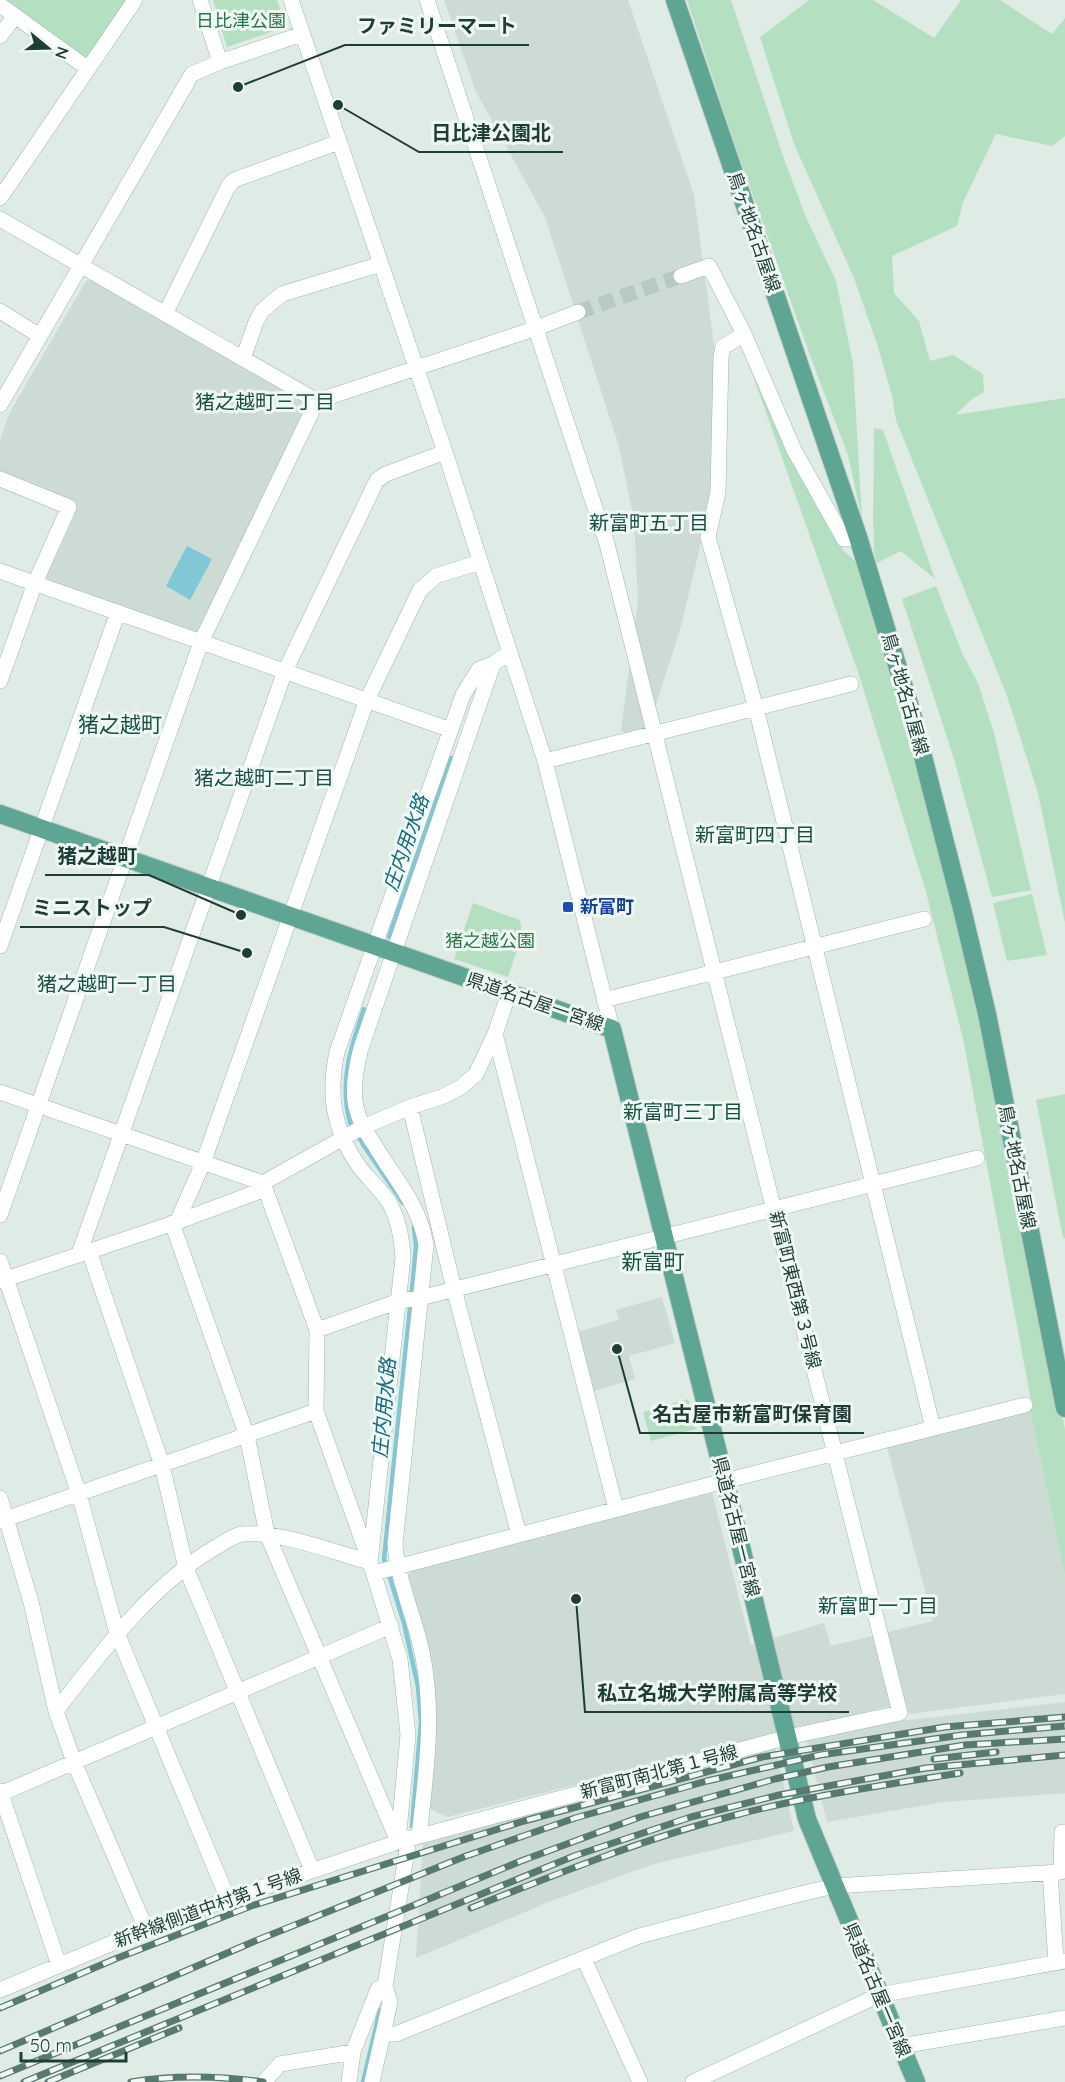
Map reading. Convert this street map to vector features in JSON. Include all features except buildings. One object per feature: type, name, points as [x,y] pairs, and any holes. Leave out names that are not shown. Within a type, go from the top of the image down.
[{"type":"main road","name":"鳥ヶ地名古屋線","points":[[675,0],[858,537],[912,714],[963,909],[987,1014],[1065,1408]]},
{"type":"main road","name":"県道名古屋一宮線","points":[[0,814],[612,1029],[807,1819],[916,2082]]},
{"type":"street","points":[[1,195],[135,0]]},
{"type":"street","points":[[200,0],[220,62]]},
{"type":"street","points":[[291,0],[416,368],[545,761],[612,1029]]},
{"type":"street","name":"新富町東西第３号線","points":[[427,0],[607,544],[900,1713]]},
{"type":"street","points":[[0,5],[87,68]]},
{"type":"street","points":[[0,36],[15,16]]},
{"type":"street","points":[[0,405],[187,80],[197,71],[302,34]]},
{"type":"street","points":[[165,314],[234,180],[339,142]]},
{"type":"street","points":[[0,219],[317,401]]},
{"type":"street","points":[[243,358],[256,321],[262,311],[282,294],[381,264]]},
{"type":"street","points":[[681,276],[709,266],[744,334],[794,450],[844,539],[858,537]]},
{"type":"street","points":[[0,311],[40,336]]},
{"type":"street","points":[[0,1215],[201,642],[317,401],[579,312]]},
{"type":"street","points":[[744,334],[723,347],[718,492],[708,537],[756,708],[933,1428]]},
{"type":"street","points":[[312,1870],[186,1568],[162,1466],[84,1252],[121,1134],[285,671],[377,480],[386,474],[444,452]]},
{"type":"street","points":[[0,479],[69,507],[35,583],[0,681]]},
{"type":"street","points":[[409,1839],[319,1659],[267,1534],[247,1436],[174,1222],[203,1163],[367,700],[420,590],[436,576],[480,562]]},
{"type":"street","points":[[0,571],[451,730]]},
{"type":"street","points":[[0,946],[118,612]]},
{"type":"street","points":[[383,1568],[395,1544],[426,1245],[423,1227],[404,1188],[353,1132],[337,1122],[332,1076],[337,1052],[463,695],[479,669],[493,664],[510,652]]},
{"type":"street","points":[[409,1839],[408,1735],[400,1659],[391,1626],[383,1568],[403,1257],[402,1240],[390,1203],[357,1163],[353,1132],[354,1084],[357,1065],[394,953],[493,664]]},
{"type":"street","points":[[545,761],[851,684]]},
{"type":"street","points":[[604,1000],[924,919]]},
{"type":"street","points":[[3,1280],[174,1222],[264,1186],[353,1132],[461,1087],[476,1074],[495,1034],[509,993]]},
{"type":"street","points":[[495,1034],[616,1509]]},
{"type":"street","points":[[0,1092],[264,1186],[317,1330],[316,1411],[383,1568],[422,1651],[427,1686],[429,1721],[427,1764],[409,1839],[385,1986],[390,2002],[372,2082]]},
{"type":"street","points":[[410,1107],[454,1289],[519,1535]]},
{"type":"street","points":[[317,1330],[400,1301],[554,1265],[977,1158]]},
{"type":"street","points":[[0,1261],[3,1280],[79,1494],[117,1633],[228,1899]]},
{"type":"street","points":[[56,1712],[117,1633],[186,1568],[238,1534],[267,1534],[383,1568],[1025,1405]]},
{"type":"street","points":[[4,1520],[316,1411]]},
{"type":"street","points":[[0,1498],[4,1520],[31,1602],[56,1712],[74,1762],[146,1929]]},
{"type":"street","points":[[59,1965],[0,1793],[319,1659],[391,1626]]},
{"type":"street","name":"新富町南北第１号線","points":[[409,1839],[788,1737],[900,1713]]},
{"type":"street","points":[[382,2034],[396,2034],[639,1936],[834,1886],[1061,1872],[1062,1832],[1065,1832]]},
{"type":"street","name":"新幹線側道中村第１号線","points":[[0,1990],[146,1929],[312,1870],[409,1839]]},
{"type":"street","points":[[693,2082],[879,1995],[1061,1962],[1050,1872]]},
{"type":"street","points":[[584,1959],[640,2082]]},
{"type":"street","points":[[349,2082],[352,2052],[378,1989],[385,1986]]},
{"type":"street","points":[[901,2046],[1065,2018]]},
{"type":"street","points":[[264,2082],[280,2064],[352,2052]]},
{"type":"shaded area","points":[[444,0],[628,0],[694,195],[718,374],[712,497],[680,630],[644,741],[621,731],[638,601],[634,520],[619,447],[545,217],[476,92]]},
{"type":"shaded area","points":[[92,279],[306,401],[307,407],[200,630],[195,634],[49,582],[46,577],[74,517],[72,506],[0,472],[0,440],[10,412],[86,281]]},
{"type":"shaded area","points":[[662,1297],[675,1343],[629,1356],[635,1379],[593,1391],[577,1332],[619,1320],[616,1310]]},
{"type":"shaded area","points":[[1030,1410],[1065,1576],[1065,1694],[909,1714],[906,1702],[447,1817],[427,1807],[433,1743],[408,1577],[411,1570],[712,1493],[751,1645],[824,1623],[831,1646],[933,1621],[887,1447]]},
{"type":"shaded area","points":[[1065,1702],[1065,1793],[944,1802],[827,1822],[806,1738],[901,1721]]},
{"type":"shaded area","points":[[775,1746],[794,1831],[654,1864],[551,1901],[416,1958],[423,1844]]},
{"type":"green space","points":[[3,0],[128,0],[87,59]]},
{"type":"green space","name":"日比津公園","points":[[213,0],[277,0],[286,27],[227,47]]},
{"type":"green space","points":[[687,0],[731,0],[784,159],[806,217],[836,281],[853,363],[862,519],[848,455],[736,148]]},
{"type":"green space","points":[[809,0],[873,0],[934,38],[961,0],[1000,0],[1052,34],[1065,18],[1065,136],[1052,146],[996,134],[963,202],[957,226],[892,256],[894,293],[919,321],[930,361],[953,355],[983,374],[984,392],[971,400],[955,415],[1065,398],[1065,923],[1038,793],[1007,696],[896,420],[892,396],[878,347],[854,278],[794,144],[760,37]]},
{"type":"green space","points":[[745,353],[791,451],[843,550],[856,562],[892,671],[980,1019],[1065,1429],[1065,1576],[1030,1410],[1030,1395],[963,1039],[926,892],[859,675]]},
{"type":"green space","points":[[874,428],[883,430],[935,579],[901,551],[877,563],[874,553],[873,524]]},
{"type":"green space","points":[[936,586],[962,653],[978,683],[994,733],[1031,890],[992,897],[954,759],[902,599]]},
{"type":"green space","points":[[1032,894],[1047,955],[1007,961],[993,903]]},
{"type":"green space","name":"猪之越公園","points":[[473,903],[520,920],[522,935],[508,977],[454,959]]},
{"type":"green space","points":[[1065,1094],[1065,1238],[1063,1238],[1036,1100]]},
{"type":"green space","points":[[688,1399],[696,1429],[651,1441],[643,1412]]},
{"type":"water","points":[[187,546],[212,559],[190,600],[166,586]]},
{"type":"waterway","name":"庄内用水路","points":[[389,937],[451,758]]},
{"type":"waterway","name":"庄内用水路","points":[[364,1009],[346,1078],[350,1122],[403,1203]]},
{"type":"waterway","name":"庄内用水路","points":[[412,1826],[421,1722],[418,1687],[404,1623],[384,1559],[416,1246],[414,1227]]},
{"type":"waterway","points":[[363,2082],[380,2010]]},
{"type":"tunnel","points":[[578,312],[681,276]]},
{"type":"railway","points":[[0,2008],[115,1959],[251,1906],[524,1821],[762,1757],[945,1727],[1065,1717]]},
{"type":"railway","points":[[0,2051],[255,1941],[466,1856],[575,1818],[707,1781],[820,1755],[962,1735],[1065,1726]]},
{"type":"railway","points":[[0,2076],[521,1861],[640,1817],[775,1779],[828,1767],[965,1745],[1065,1739]]},
{"type":"railway","points":[[934,1759],[996,1752]]},
{"type":"railway","points":[[24,2082],[574,1856],[691,1817],[779,1795],[926,1768],[1065,1755]]},
{"type":"railway","points":[[471,1908],[600,1858],[699,1825],[817,1797],[960,1773]]},
{"type":"railway","points":[[48,2082],[179,2028]]},
{"type":"railway","points":[[131,2082],[197,2077],[263,2082]]},
{"type":"place","name":"ファミリーマート","points":[[238,87]]},
{"type":"place","name":"日比津公園北","points":[[338,105]]},
{"type":"place","name":"新富町","points":[[568,907]]},
{"type":"place","name":"猪之越町","points":[[241,915]]},
{"type":"place","name":"ミニストップ","points":[[247,953]]},
{"type":"place","name":"名古屋市新富町保育園","points":[[617,1349]]},
{"type":"place","name":"私立名城大学附属高等学校","points":[[576,1599]]},
{"type":"district","name":"猪之越町三丁目","points":[[265,402]]},
{"type":"district","name":"新富町五丁目","points":[[649,523]]},
{"type":"district","name":"猪之越町","points":[[120,725]]},
{"type":"district","name":"猪之越町二丁目","points":[[264,778]]},
{"type":"district","name":"新富町四丁目","points":[[755,835]]},
{"type":"district","name":"猪之越町一丁目","points":[[107,984]]},
{"type":"district","name":"新富町三丁目","points":[[683,1112]]},
{"type":"district","name":"新富町","points":[[653,1262]]},
{"type":"district","name":"新富町一丁目","points":[[878,1606]]}]
